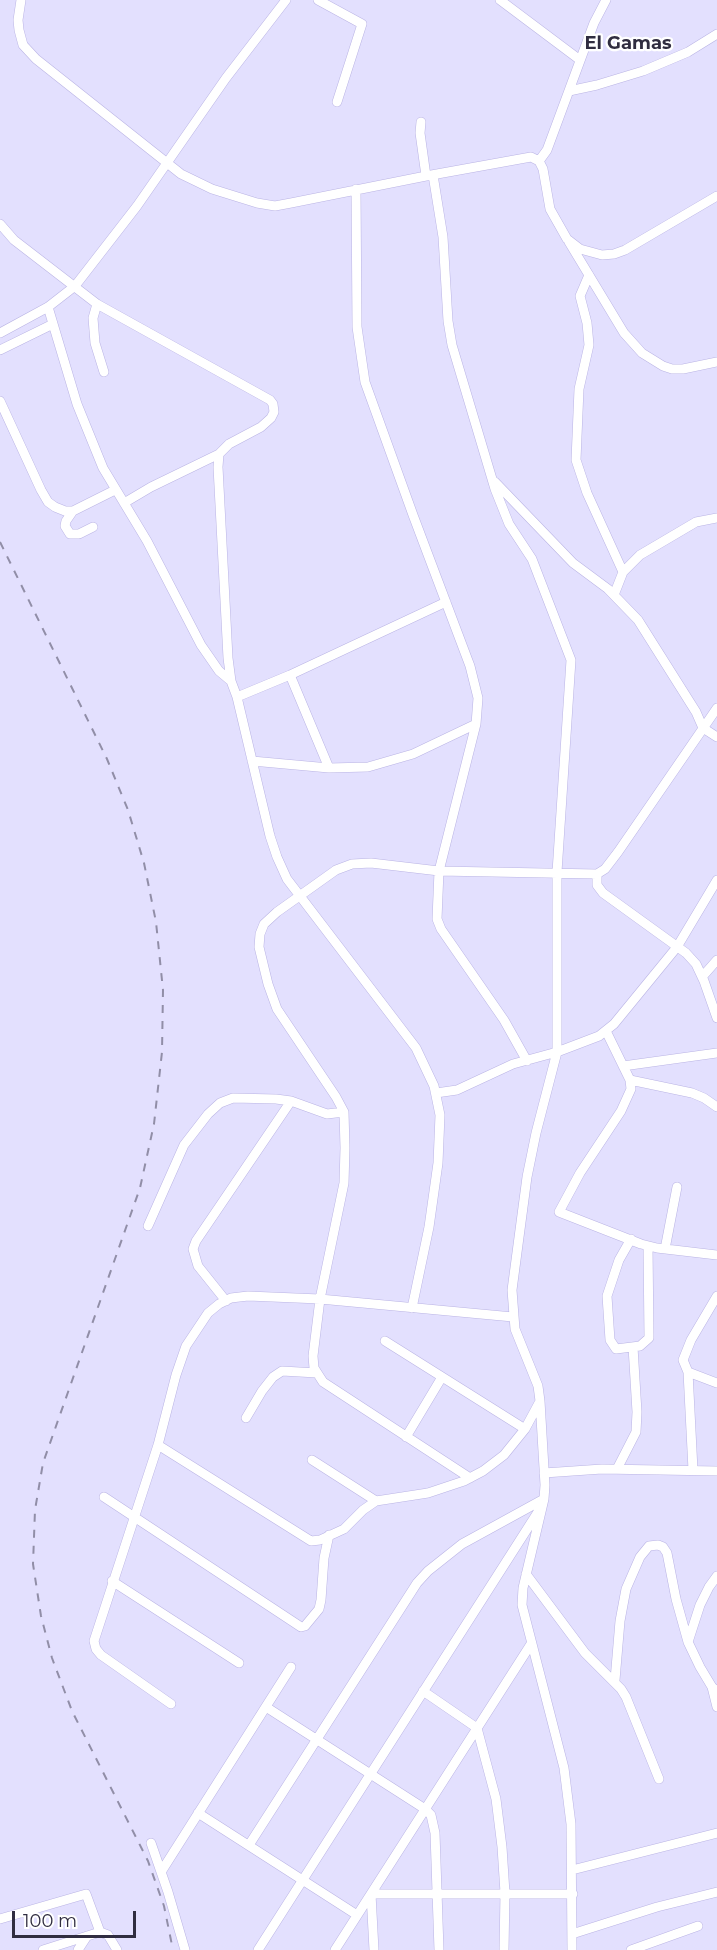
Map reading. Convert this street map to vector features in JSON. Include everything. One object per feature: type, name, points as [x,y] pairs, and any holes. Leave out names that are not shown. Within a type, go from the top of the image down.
[{"type":"street","points":[[21,0],[19,30],[23,45],[36,59],[167,165],[212,189],[257,203],[275,206],[527,156],[539,161],[543,169],[550,209],[630,342],[663,366],[683,369],[717,362]]},
{"type":"street","points":[[0,333],[48,307],[75,286],[167,165],[226,78],[286,0]]},
{"type":"street","points":[[318,0],[362,24],[337,102]]},
{"type":"street","points":[[500,0],[580,60]]},
{"type":"street","points":[[539,161],[547,150],[594,23],[606,0]]},
{"type":"street","points":[[569,91],[643,71],[717,34]]},
{"type":"street","points":[[421,122],[420,133],[443,237],[448,321],[452,345],[492,479],[509,524],[532,559],[540,577],[571,660],[557,872],[557,1053],[527,1177],[512,1290],[515,1329],[538,1386],[544,1473],[543,1502],[523,1588],[522,1605],[564,1768],[571,1824],[572,1950]]},
{"type":"street","points":[[356,189],[357,327],[365,382],[475,682],[478,698],[476,724],[439,871],[437,919],[441,929],[504,1020],[526,1061]]},
{"type":"street","points":[[567,239],[591,253],[614,254],[625,250],[717,196]]},
{"type":"street","points":[[0,225],[14,240],[97,304],[270,400],[273,404],[274,412],[271,418],[261,427],[228,444],[219,454],[151,487],[124,503]]},
{"type":"street","points":[[589,275],[580,296],[587,323],[589,345],[579,389],[576,460],[587,493],[623,572]]},
{"type":"street","points":[[97,304],[93,318],[95,343],[104,372]]},
{"type":"street","points":[[48,307],[76,404],[103,468],[147,541],[201,645],[219,671],[231,681]]},
{"type":"street","points":[[0,350],[52,324]]},
{"type":"street","points":[[0,401],[22,452],[48,502],[64,511],[73,511],[115,490]]},
{"type":"street","points":[[219,454],[225,605],[231,681],[237,697],[261,804],[277,857],[287,879],[299,896],[416,1047],[428,1070],[441,1115],[438,1163],[429,1227],[412,1308]]},
{"type":"street","points":[[492,479],[573,564],[614,595],[638,620],[704,728],[717,737]]},
{"type":"street","points":[[73,511],[66,521],[70,534],[79,534],[93,527]]},
{"type":"street","points":[[614,595],[623,572],[640,555],[682,528],[696,522],[717,518]]},
{"type":"street","points":[[237,697],[290,675],[446,602]]},
{"type":"street","points":[[290,675],[329,768]]},
{"type":"street","points":[[470,1478],[323,1382],[317,1373],[314,1356],[320,1299],[344,1183],[344,1112],[277,1009],[259,947],[260,934],[264,924],[277,912],[336,870],[351,864],[371,863],[439,871],[597,874],[618,852],[717,708]]},
{"type":"street","points":[[252,761],[329,768],[368,767],[414,754],[476,724]]},
{"type":"street","points":[[597,874],[597,885],[603,892],[686,953],[696,964],[717,1018]]},
{"type":"street","points":[[436,1093],[457,1090],[493,1072],[557,1053],[599,1036],[614,1024],[677,947],[717,880]]},
{"type":"street","points":[[702,977],[717,960]]},
{"type":"street","points":[[606,1030],[630,1080],[629,1095],[580,1173],[559,1212],[648,1245],[717,1255]]},
{"type":"street","points":[[623,1066],[717,1053]]},
{"type":"street","points":[[630,1080],[692,1093],[717,1107]]},
{"type":"street","points":[[148,1226],[184,1145],[208,1114],[220,1103],[233,1098],[291,1101],[327,1114],[344,1112]]},
{"type":"street","points":[[226,1301],[198,1266],[193,1249],[196,1241],[291,1101]]},
{"type":"street","points":[[665,1249],[677,1188]]},
{"type":"street","points":[[631,1239],[619,1260],[607,1296],[610,1340],[612,1347],[620,1350],[640,1346],[649,1338],[648,1245]]},
{"type":"street","points":[[171,1704],[101,1655],[96,1650],[94,1641],[158,1445],[186,1346],[208,1313],[226,1301],[248,1296],[320,1299],[513,1317]]},
{"type":"street","points":[[693,1470],[688,1372],[683,1360],[685,1350],[717,1296]]},
{"type":"street","points":[[385,1341],[525,1429]]},
{"type":"street","points":[[616,1469],[636,1432],[633,1347]]},
{"type":"street","points":[[246,1418],[262,1391],[273,1377],[282,1371],[317,1373]]},
{"type":"street","points":[[688,1372],[717,1383]]},
{"type":"street","points":[[406,1437],[442,1377]]},
{"type":"street","points":[[158,1445],[311,1541],[344,1529],[376,1501],[428,1493],[483,1471],[504,1455],[525,1429],[540,1401]]},
{"type":"street","points":[[312,1460],[376,1501]]},
{"type":"street","points":[[544,1473],[616,1469],[717,1471]]},
{"type":"street","points":[[104,1497],[301,1627],[306,1626],[319,1609],[324,1558],[329,1535]]},
{"type":"street","points":[[258,1950],[543,1502]]},
{"type":"street","points":[[249,1845],[417,1583],[428,1571],[462,1544],[543,1502]]},
{"type":"street","points":[[615,1680],[620,1621],[626,1589],[640,1557],[650,1546],[658,1545],[663,1547],[667,1553],[676,1599],[688,1642],[700,1667],[715,1689],[717,1707]]},
{"type":"street","points":[[526,1574],[585,1653],[615,1680],[626,1697],[659,1779]]},
{"type":"street","points":[[688,1642],[700,1605],[717,1576]]},
{"type":"street","points":[[112,1581],[238,1663]]},
{"type":"street","points":[[335,1950],[531,1644]]},
{"type":"street","points":[[161,1872],[291,1667]]},
{"type":"street","points":[[423,1691],[477,1728],[496,1799],[502,1847],[504,1950]]},
{"type":"street","points":[[266,1707],[431,1815],[435,1833],[439,1950]]},
{"type":"street","points":[[198,1813],[357,1915]]},
{"type":"street","points":[[572,1870],[717,1833]]},
{"type":"street","points":[[151,1843],[184,1950]]},
{"type":"street","points":[[572,1934],[679,1901],[717,1892]]},
{"type":"street","points":[[0,1919],[86,1894],[100,1932]]},
{"type":"street","points":[[371,1894],[573,1894]]},
{"type":"street","points":[[371,1894],[374,1950]]},
{"type":"street","points":[[631,1950],[698,1926]]},
{"type":"street","points":[[43,1950],[100,1932],[108,1935],[117,1950]]},
{"type":"street","points":[[78,1950],[87,1936]]},
{"type":"railway","points":[[0,542],[107,759],[128,810],[144,863],[156,922],[163,990],[162,1052],[154,1124],[140,1188],[43,1463],[35,1510],[33,1564],[41,1616],[52,1658],[72,1711],[148,1861],[164,1906],[173,1950]]},
{"type":"district","name":"El Gamas","points":[[628,44]]}]
